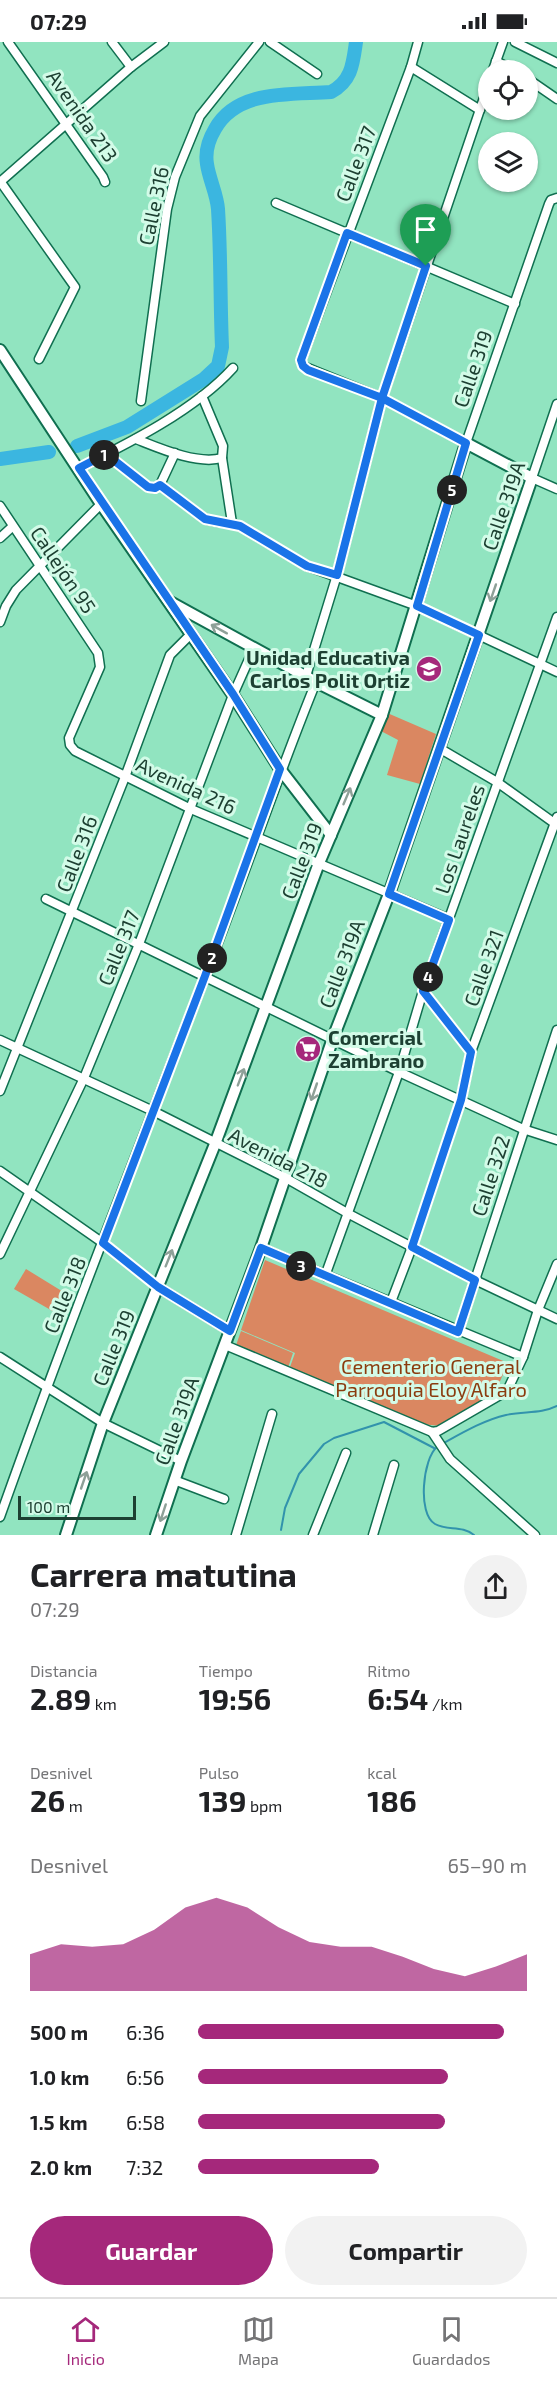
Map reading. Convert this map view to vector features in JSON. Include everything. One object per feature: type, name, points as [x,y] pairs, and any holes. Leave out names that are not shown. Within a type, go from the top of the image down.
[{"type":"street","name":"Avenida 213","points":[[8,42],[105,182]]},
{"type":"street","points":[[112,42],[131,67]]},
{"type":"street","points":[[39,359],[75,287],[0,182],[131,67],[164,42]]},
{"type":"street","name":"Calle 316","points":[[141,400],[167,209],[175,177],[200,116],[259,42]]},
{"type":"street","points":[[270,42],[317,74]]},
{"type":"street","name":"Calle 317","points":[[382,398],[303,366],[301,360],[411,67],[418,42]]},
{"type":"street","points":[[496,60],[502,42]]},
{"type":"street","points":[[515,42],[557,63]]},
{"type":"street","points":[[411,67],[478,109]]},
{"type":"street","points":[[538,86],[557,99]]},
{"type":"street","name":"Calle 318","points":[[0,1517],[47,1386],[205,976],[311,679],[382,398],[478,116]]},
{"type":"street","name":"Calle 319","points":[[66,1535],[103,1422],[215,1144],[319,864],[382,715],[466,443],[549,204],[551,200],[557,198]]},
{"type":"street","points":[[276,203],[515,304]]},
{"type":"street","points":[[0,350],[101,504],[233,694],[280,769],[331,835]]},
{"type":"street","points":[[79,468],[135,439],[216,387],[233,368]]},
{"type":"street","points":[[202,396],[224,446],[222,458],[232,523]]},
{"type":"street","points":[[382,398],[557,489]]},
{"type":"street","name":"Calle 319A","points":[[156,1535],[174,1480],[261,1248],[333,1038],[389,894],[557,404]]},
{"type":"street","points":[[135,439],[174,453],[214,460],[222,458]]},
{"type":"street","points":[[106,454],[148,487],[155,488],[160,485],[174,453]]},
{"type":"street","points":[[160,485],[205,519],[232,523],[307,566],[417,606],[557,672]]},
{"type":"street","points":[[0,622],[11,597],[101,504]]},
{"type":"street","name":"Callejón 95","points":[[0,506],[99,653],[100,667],[69,738],[70,745],[75,752]]},
{"type":"street","points":[[0,538],[12,526]]},
{"type":"street","points":[[167,600],[382,715]]},
{"type":"street","name":"Los Laureles","points":[[325,1276],[399,1072],[423,991],[557,617]]},
{"type":"street","name":"Calle 316","points":[[0,1091],[19,1049],[170,655],[191,634]]},
{"type":"street","name":"Calle 317","points":[[0,1254],[84,1078],[139,944],[233,694],[254,648]]},
{"type":"street","points":[[439,748],[497,782],[556,822]]},
{"type":"street","name":"Avenida 216","points":[[75,752],[191,809],[449,920]]},
{"type":"street","name":"Calle 321","points":[[391,1302],[412,1247],[461,1100],[471,1052],[556,822]]},
{"type":"street","points":[[46,899],[399,1072],[523,1129],[557,1140]]},
{"type":"street","points":[[423,991],[471,1052]]},
{"type":"street","name":"Calle 322","points":[[458,1332],[557,1030]]},
{"type":"street","name":"Avenida 218","points":[[0,1040],[153,1111],[284,1177],[348,1214],[475,1280],[557,1319]]},
{"type":"street","points":[[0,1171],[103,1243],[158,1287],[230,1331]]},
{"type":"street","points":[[261,1248],[523,1358]]},
{"type":"street","points":[[434,1435],[503,1395],[509,1387],[523,1358],[538,1310],[557,1264]]},
{"type":"street","points":[[225,1345],[434,1435],[450,1459],[535,1535]]},
{"type":"street","points":[[0,1357],[103,1422],[181,1461]]},
{"type":"street","points":[[236,1535],[272,1414]]},
{"type":"street","points":[[313,1535],[346,1453]]},
{"type":"street","points":[[373,1535],[394,1465]]},
{"type":"street","points":[[174,1480],[224,1499]]},
{"type":"green space","points":[[385,712],[436,734],[420,784],[387,775],[398,740],[379,730]]},
{"type":"green space","name":"Cementerio General Parroquia Eloy Alfaro","points":[[265,1260],[508,1363],[494,1395],[441,1426],[421,1424],[290,1367],[295,1353],[241,1330]]},
{"type":"green space","points":[[26,1269],[65,1293],[56,1313],[14,1289]]},
{"type":"green space","points":[[241,1331],[293,1353],[287,1371],[235,1348]]},
{"type":"waterway","points":[[77,446],[127,427],[204,379],[218,366],[222,347],[220,243],[217,203],[207,159],[211,137],[225,116],[251,101],[283,94],[331,92],[338,88],[350,71],[356,42]]},
{"type":"waterway","points":[[0,459],[49,452]]},
{"type":"waterway","points":[[442,1444],[473,1427],[498,1417],[557,1406]]},
{"type":"waterway","points":[[281,1530],[285,1508],[299,1474],[324,1444],[334,1438],[384,1422],[434,1448]]},
{"type":"waterway","points":[[437,1447],[432,1453],[425,1474],[424,1498],[429,1518],[440,1526],[465,1530],[474,1535]]},
{"type":"place","name":"Unidad Educativa Carlos Polit Ortiz","points":[[429,669]]},
{"type":"place","name":"Comercial Zambrano","points":[[308,1049]]},
{"type":"route","points":[[426,266],[347,233],[301,360],[303,366],[308,370],[382,398],[466,443],[417,606],[479,635],[389,894],[449,920],[423,991],[471,1052],[461,1100],[412,1247],[475,1280],[458,1332],[261,1248],[230,1331],[158,1287],[103,1243],[205,976],[280,769],[233,694],[101,504],[79,468],[106,454],[148,487],[155,488],[160,485],[205,519],[240,526],[307,566],[337,575],[382,398],[426,266]]}]
